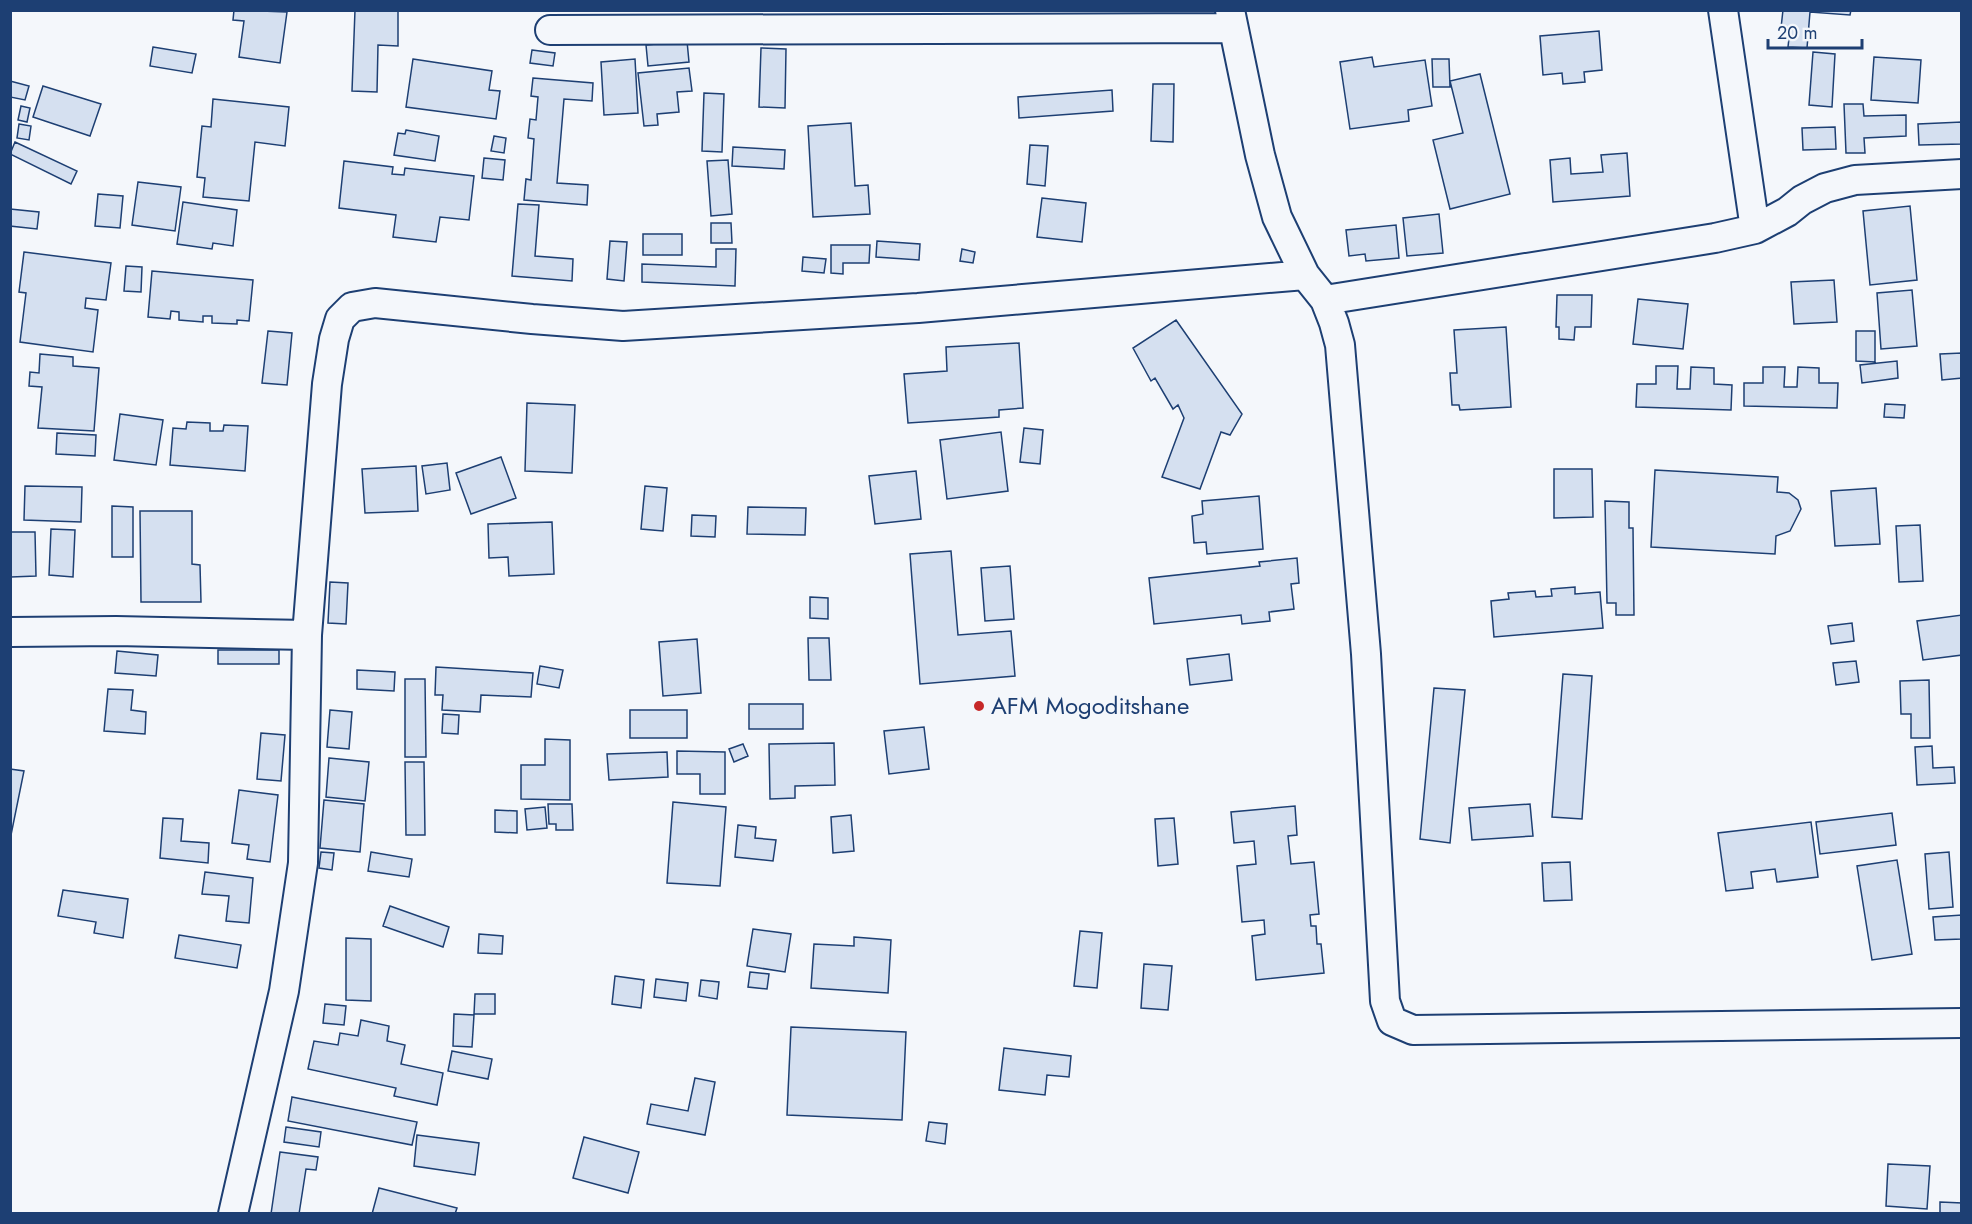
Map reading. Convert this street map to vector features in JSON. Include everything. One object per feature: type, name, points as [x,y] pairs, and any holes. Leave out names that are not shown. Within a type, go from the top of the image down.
[{"type":"street","points":[[1723,10],[1755,230]]},
{"type":"street","points":[[550,30],[1231,19],[1260,155],[1277,217],[1305,274],[1325,300],[1340,345],[1366,654],[1385,1001],[1392,1021],[1413,1030],[1962,1023]]},
{"type":"street","points":[[1325,300],[1755,230],[1825,188],[1855,180],[1962,174]]},
{"type":"street","points":[[233,1214],[284,991],[303,863],[308,635],[327,384],[334,339],[340,319],[352,307],[375,303],[622,326],[918,308],[1305,274]]},
{"type":"street","points":[[10,632],[116,631],[308,635]]},
{"type":"building","points":[[234,10],[287,12],[280,63],[239,57],[244,21],[233,20]]},
{"type":"building","points":[[355,10],[398,10],[398,46],[378,45],[377,92],[352,91]]},
{"type":"building","points":[[1783,10],[1851,10],[1850,15],[1810,12],[1807,48],[1788,47],[1790,29],[1781,28]]},
{"type":"building","points":[[1599,31],[1602,70],[1584,72],[1585,82],[1563,84],[1562,73],[1543,75],[1540,36]]},
{"type":"building","points":[[687,41],[689,62],[648,66],[646,45]]},
{"type":"building","points":[[153,47],[196,54],[192,73],[150,66]]},
{"type":"building","points":[[761,48],[786,49],[785,108],[759,107]]},
{"type":"building","points":[[532,50],[555,53],[553,66],[530,63]]},
{"type":"building","points":[[1813,52],[1835,54],[1832,107],[1809,105]]},
{"type":"building","points":[[1372,57],[1374,67],[1425,60],[1432,106],[1408,110],[1409,121],[1350,129],[1340,62]]},
{"type":"building","points":[[1874,57],[1921,60],[1918,103],[1871,100]]},
{"type":"building","points":[[413,59],[492,71],[489,90],[500,91],[496,119],[406,107]]},
{"type":"building","points":[[635,59],[638,113],[604,115],[601,62]]},
{"type":"building","points":[[1432,59],[1449,59],[1450,87],[1433,87]]},
{"type":"building","points":[[689,68],[692,91],[677,92],[679,112],[657,114],[658,125],[644,126],[638,73]]},
{"type":"building","points":[[1480,74],[1510,194],[1450,209],[1433,140],[1463,133],[1450,81]]},
{"type":"building","points":[[533,78],[593,83],[592,101],[564,99],[557,183],[588,185],[587,205],[524,200],[526,179],[531,180],[534,139],[528,138],[530,119],[536,120],[538,97],[531,96]]},
{"type":"building","points":[[10,81],[29,86],[25,100],[10,97]]},
{"type":"building","points":[[1153,84],[1174,84],[1173,142],[1151,141]]},
{"type":"building","points":[[43,86],[101,104],[90,136],[33,117]]},
{"type":"building","points":[[1112,90],[1113,111],[1019,118],[1018,97]]},
{"type":"building","points":[[704,93],[724,94],[722,152],[702,151]]},
{"type":"building","points":[[213,99],[289,107],[285,146],[255,142],[249,201],[203,197],[205,178],[197,177],[202,126],[211,127]]},
{"type":"building","points":[[1844,104],[1863,104],[1864,116],[1906,115],[1906,136],[1864,138],[1865,153],[1846,153]]},
{"type":"building","points":[[21,106],[30,108],[27,122],[18,120]]},
{"type":"building","points":[[1962,122],[1962,144],[1919,145],[1918,124]]},
{"type":"building","points":[[851,123],[855,186],[868,185],[870,214],[813,217],[808,126]]},
{"type":"building","points":[[19,124],[31,126],[29,140],[17,138]]},
{"type":"building","points":[[1835,127],[1836,149],[1803,150],[1802,128]]},
{"type":"building","points":[[406,130],[439,136],[435,161],[394,155],[398,133],[405,134]]},
{"type":"building","points":[[494,136],[506,138],[504,153],[491,151]]},
{"type":"building","points":[[15,142],[77,171],[71,184],[10,154]]},
{"type":"building","points":[[1030,145],[1048,146],[1045,186],[1027,184]]},
{"type":"building","points":[[733,147],[785,150],[784,169],[732,166]]},
{"type":"building","points":[[1627,153],[1630,196],[1553,202],[1550,160],[1570,158],[1571,174],[1603,172],[1601,155]]},
{"type":"building","points":[[484,158],[505,160],[503,180],[482,178]]},
{"type":"building","points":[[728,160],[732,214],[711,216],[707,161]]},
{"type":"building","points":[[344,161],[393,167],[392,174],[404,175],[405,168],[474,176],[469,220],[440,217],[436,242],[393,237],[396,215],[339,208]]},
{"type":"building","points":[[138,182],[181,187],[175,231],[132,225]]},
{"type":"building","points":[[98,194],[123,196],[120,228],[95,226]]},
{"type":"building","points":[[1042,198],[1086,203],[1082,242],[1037,237]]},
{"type":"building","points":[[183,202],[237,210],[233,246],[213,243],[212,249],[177,244]]},
{"type":"building","points":[[518,204],[539,205],[535,256],[573,259],[572,281],[512,276]]},
{"type":"building","points":[[1910,206],[1917,280],[1870,285],[1863,211]]},
{"type":"building","points":[[10,209],[39,212],[37,229],[10,226]]},
{"type":"building","points":[[1439,214],[1443,253],[1407,256],[1403,218]]},
{"type":"building","points":[[711,223],[731,223],[732,243],[711,243]]},
{"type":"building","points":[[1396,225],[1399,258],[1366,261],[1365,254],[1349,256],[1346,230]]},
{"type":"building","points":[[643,234],[682,234],[682,255],[643,255]]},
{"type":"building","points":[[610,241],[627,242],[624,281],[607,279]]},
{"type":"building","points":[[877,241],[920,244],[919,260],[876,257]]},
{"type":"building","points":[[831,245],[870,245],[869,263],[843,263],[843,274],[831,273]]},
{"type":"building","points":[[716,249],[736,249],[735,286],[642,282],[642,264],[716,267]]},
{"type":"building","points":[[962,249],[975,252],[973,263],[960,261]]},
{"type":"building","points":[[24,252],[111,263],[106,300],[86,298],[85,308],[98,310],[93,352],[20,342],[26,293],[19,292]]},
{"type":"building","points":[[803,257],[826,259],[824,273],[802,271]]},
{"type":"building","points":[[126,266],[142,267],[141,292],[124,291]]},
{"type":"building","points":[[152,271],[253,280],[249,321],[237,320],[237,324],[212,323],[212,316],[203,316],[203,322],[179,320],[179,312],[171,311],[170,319],[148,317]]},
{"type":"building","points":[[1834,280],[1837,322],[1794,324],[1791,282]]},
{"type":"building","points":[[1912,290],[1917,346],[1881,349],[1877,293]]},
{"type":"building","points":[[1557,295],[1592,295],[1591,327],[1575,327],[1574,340],[1559,339],[1559,327],[1556,327]]},
{"type":"building","points":[[1638,299],[1688,304],[1683,349],[1633,344]]},
{"type":"building","points":[[1176,320],[1242,414],[1230,435],[1221,432],[1200,489],[1162,477],[1184,418],[1178,405],[1173,409],[1155,378],[1151,381],[1133,348]]},
{"type":"building","points":[[1506,327],[1511,407],[1460,410],[1459,405],[1452,405],[1450,373],[1457,373],[1454,330]]},
{"type":"building","points":[[268,331],[292,333],[287,385],[262,383]]},
{"type":"building","points":[[1856,331],[1875,331],[1875,362],[1856,361]]},
{"type":"building","points":[[1019,343],[1023,408],[999,410],[999,417],[908,423],[904,374],[947,371],[946,347]]},
{"type":"building","points":[[1962,353],[1962,378],[1942,380],[1940,354]]},
{"type":"building","points":[[40,354],[73,357],[73,366],[99,368],[94,431],[38,428],[42,387],[29,386],[30,372],[39,373]]},
{"type":"building","points":[[1897,361],[1898,378],[1862,383],[1860,365]]},
{"type":"building","points":[[1656,366],[1678,366],[1677,389],[1690,389],[1691,367],[1714,368],[1714,384],[1732,385],[1731,410],[1636,407],[1637,384],[1656,384]]},
{"type":"building","points":[[1763,367],[1785,367],[1784,387],[1797,387],[1798,367],[1819,368],[1819,383],[1838,383],[1837,408],[1744,406],[1744,383],[1763,383]]},
{"type":"building","points":[[527,403],[575,405],[572,473],[525,471]]},
{"type":"building","points":[[1885,404],[1905,405],[1904,418],[1884,417]]},
{"type":"building","points":[[120,414],[163,420],[156,465],[114,460]]},
{"type":"building","points":[[187,422],[210,423],[210,431],[223,431],[224,425],[248,426],[245,471],[170,465],[173,428],[186,429]]},
{"type":"building","points":[[1024,428],[1043,430],[1040,464],[1020,462]]},
{"type":"building","points":[[1001,432],[1008,491],[947,499],[940,440]]},
{"type":"building","points":[[57,433],[96,435],[95,456],[56,454]]},
{"type":"building","points":[[501,457],[516,498],[471,514],[456,473]]},
{"type":"building","points":[[447,463],[450,490],[426,494],[422,466]]},
{"type":"building","points":[[416,466],[418,511],[365,513],[362,469]]},
{"type":"building","points":[[1554,469],[1592,469],[1593,517],[1554,518]]},
{"type":"building","points":[[1655,470],[1778,477],[1777,492],[1789,493],[1798,500],[1801,509],[1790,531],[1776,536],[1775,554],[1651,547]]},
{"type":"building","points":[[916,471],[921,519],[875,524],[869,476]]},
{"type":"building","points":[[25,486],[82,487],[81,522],[24,520]]},
{"type":"building","points":[[645,486],[667,488],[663,531],[641,529]]},
{"type":"building","points":[[1876,488],[1880,544],[1835,546],[1831,491]]},
{"type":"building","points":[[1259,496],[1263,549],[1207,554],[1206,542],[1194,543],[1192,516],[1203,514],[1202,501]]},
{"type":"building","points":[[1605,501],[1629,502],[1629,528],[1633,528],[1634,615],[1616,615],[1616,603],[1607,603]]},
{"type":"building","points":[[112,506],[133,507],[133,557],[112,557]]},
{"type":"building","points":[[748,507],[806,508],[805,535],[747,534]]},
{"type":"building","points":[[140,511],[192,511],[192,564],[200,565],[201,602],[141,602]]},
{"type":"building","points":[[692,515],[716,516],[715,537],[691,536]]},
{"type":"building","points":[[552,522],[554,574],[509,576],[508,557],[489,558],[488,524]]},
{"type":"building","points":[[1920,525],[1923,581],[1899,582],[1896,526]]},
{"type":"building","points":[[51,529],[75,530],[73,577],[49,575]]},
{"type":"building","points":[[10,532],[35,532],[36,576],[11,577]]},
{"type":"building","points":[[951,551],[958,635],[1011,631],[1015,676],[920,684],[910,554]]},
{"type":"building","points":[[1297,558],[1299,583],[1291,584],[1294,609],[1269,612],[1270,621],[1242,624],[1241,615],[1154,624],[1149,578],[1260,566],[1259,562]]},
{"type":"building","points":[[1010,566],[1014,619],[985,621],[981,568]]},
{"type":"building","points":[[330,582],[348,583],[346,624],[328,623]]},
{"type":"building","points":[[1575,587],[1575,594],[1600,592],[1603,628],[1494,637],[1491,601],[1509,599],[1508,593],[1535,591],[1536,597],[1552,596],[1551,589]]},
{"type":"building","points":[[810,597],[828,598],[828,619],[810,618]]},
{"type":"building","points":[[1962,615],[1962,655],[1923,660],[1917,621]]},
{"type":"building","points":[[1852,623],[1854,641],[1831,644],[1828,626]]},
{"type":"building","points":[[808,638],[829,638],[831,680],[809,680]]},
{"type":"building","points":[[697,639],[701,693],[663,696],[659,642]]},
{"type":"building","points":[[218,650],[279,650],[279,664],[218,664]]},
{"type":"building","points":[[117,651],[158,655],[156,676],[115,673]]},
{"type":"building","points":[[1229,654],[1232,680],[1190,685],[1187,659]]},
{"type":"building","points":[[1856,661],[1859,682],[1836,685],[1833,663]]},
{"type":"building","points":[[540,666],[563,670],[559,688],[537,684]]},
{"type":"building","points":[[436,667],[533,673],[531,697],[481,695],[480,712],[442,710],[443,695],[435,695]]},
{"type":"building","points":[[357,670],[395,672],[394,691],[357,689]]},
{"type":"building","points":[[1563,674],[1592,676],[1582,819],[1552,817]]},
{"type":"building","points":[[405,679],[425,679],[426,757],[405,757]]},
{"type":"building","points":[[1929,680],[1930,738],[1911,738],[1911,714],[1901,714],[1900,681]]},
{"type":"building","points":[[1434,688],[1465,690],[1450,843],[1420,839]]},
{"type":"building","points":[[108,689],[133,690],[131,710],[146,712],[145,734],[104,731]]},
{"type":"building","points":[[749,704],[803,704],[803,729],[749,729]]},
{"type":"building","points":[[330,710],[352,712],[349,749],[327,747]]},
{"type":"building","points":[[630,710],[687,710],[687,738],[630,738]]},
{"type":"building","points":[[443,714],[459,715],[458,734],[442,733]]},
{"type":"building","points":[[924,727],[929,769],[889,774],[884,731]]},
{"type":"building","points":[[261,733],[285,735],[281,781],[257,779]]},
{"type":"building","points":[[545,739],[570,740],[570,800],[521,799],[521,765],[545,765]]},
{"type":"building","points":[[834,743],[835,785],[795,786],[795,798],[770,799],[769,744]]},
{"type":"building","points":[[743,744],[748,756],[734,762],[729,749]]},
{"type":"building","points":[[1932,746],[1933,768],[1954,767],[1955,783],[1917,785],[1915,747]]},
{"type":"building","points":[[677,751],[725,752],[725,794],[700,794],[700,774],[677,774]]},
{"type":"building","points":[[667,752],[668,777],[609,780],[607,754]]},
{"type":"building","points":[[329,758],[369,762],[365,801],[326,797]]},
{"type":"building","points":[[405,762],[424,762],[425,835],[406,835]]},
{"type":"building","points":[[10,769],[24,771],[11,835],[10,835]]},
{"type":"building","points":[[239,790],[278,795],[270,862],[247,859],[249,845],[232,843]]},
{"type":"building","points":[[324,800],[364,804],[360,852],[320,848]]},
{"type":"building","points":[[673,802],[726,807],[720,886],[667,883]]},
{"type":"building","points":[[548,804],[572,804],[573,830],[556,830],[556,824],[549,824]]},
{"type":"building","points":[[1530,804],[1533,836],[1472,840],[1469,808]]},
{"type":"building","points":[[1295,806],[1297,835],[1288,836],[1291,864],[1314,862],[1319,914],[1310,915],[1311,926],[1316,926],[1317,944],[1321,944],[1324,973],[1256,980],[1252,936],[1265,934],[1264,920],[1242,922],[1237,866],[1256,864],[1254,841],[1234,843],[1231,812]]},
{"type":"building","points":[[545,807],[547,828],[527,830],[525,809]]},
{"type":"building","points":[[495,810],[517,811],[517,833],[495,832]]},
{"type":"building","points":[[1892,813],[1896,845],[1820,854],[1816,822]]},
{"type":"building","points":[[851,815],[854,851],[833,853],[831,817]]},
{"type":"building","points":[[163,818],[183,819],[181,841],[209,843],[208,863],[160,858]]},
{"type":"building","points":[[1174,818],[1178,864],[1158,866],[1155,819]]},
{"type":"building","points":[[1811,822],[1818,877],[1777,882],[1775,869],[1751,872],[1753,888],[1726,891],[1718,833]]},
{"type":"building","points":[[738,825],[756,827],[755,838],[776,840],[773,861],[735,857]]},
{"type":"building","points":[[321,852],[334,853],[332,870],[319,868]]},
{"type":"building","points":[[371,852],[412,859],[409,877],[368,871]]},
{"type":"building","points":[[1949,852],[1953,907],[1929,909],[1925,854]]},
{"type":"building","points":[[1897,860],[1912,954],[1872,960],[1857,866]]},
{"type":"building","points":[[1570,862],[1572,900],[1544,901],[1542,863]]},
{"type":"building","points":[[205,872],[253,878],[249,923],[226,921],[229,896],[202,894]]},
{"type":"building","points":[[63,890],[128,899],[123,938],[94,933],[96,922],[58,916]]},
{"type":"building","points":[[390,906],[449,927],[443,947],[383,926]]},
{"type":"building","points":[[1962,915],[1962,939],[1935,940],[1933,917]]},
{"type":"building","points":[[753,929],[791,934],[785,972],[747,966]]},
{"type":"building","points":[[1080,931],[1102,933],[1097,988],[1074,986]]},
{"type":"building","points":[[479,934],[503,936],[502,954],[478,953]]},
{"type":"building","points":[[179,935],[241,945],[237,968],[175,958]]},
{"type":"building","points":[[854,937],[891,940],[888,993],[811,988],[814,944],[854,946]]},
{"type":"building","points":[[346,938],[371,939],[371,1001],[346,1000]]},
{"type":"building","points":[[1144,964],[1172,966],[1168,1010],[1141,1008]]},
{"type":"building","points":[[750,972],[769,974],[767,989],[748,987]]},
{"type":"building","points":[[615,976],[644,980],[641,1008],[612,1004]]},
{"type":"building","points":[[656,979],[688,983],[686,1001],[654,997]]},
{"type":"building","points":[[701,980],[719,982],[717,999],[699,996]]},
{"type":"building","points":[[475,994],[495,994],[495,1014],[474,1014]]},
{"type":"building","points":[[325,1004],[346,1006],[344,1025],[323,1023]]},
{"type":"building","points":[[454,1014],[474,1015],[472,1047],[453,1046]]},
{"type":"building","points":[[361,1020],[389,1026],[387,1041],[405,1045],[401,1064],[443,1073],[437,1105],[394,1096],[396,1088],[308,1069],[314,1041],[338,1045],[340,1033],[358,1036]]},
{"type":"building","points":[[791,1027],[906,1032],[902,1120],[787,1115]]},
{"type":"building","points":[[1004,1048],[1071,1056],[1069,1077],[1047,1075],[1045,1095],[999,1090]]},
{"type":"building","points":[[452,1051],[492,1059],[488,1079],[448,1071]]},
{"type":"building","points":[[695,1078],[715,1082],[705,1135],[647,1124],[651,1104],[688,1111]]},
{"type":"building","points":[[292,1097],[417,1122],[412,1145],[288,1121]]},
{"type":"building","points":[[929,1122],[947,1124],[945,1144],[926,1141]]},
{"type":"building","points":[[286,1127],[321,1132],[319,1147],[284,1142]]},
{"type":"building","points":[[417,1135],[479,1143],[475,1175],[414,1166]]},
{"type":"building","points":[[584,1137],[639,1152],[628,1193],[573,1178]]},
{"type":"building","points":[[280,1152],[318,1157],[316,1170],[306,1169],[299,1214],[271,1214]]},
{"type":"building","points":[[1888,1164],[1930,1166],[1927,1209],[1886,1206]]},
{"type":"building","points":[[379,1188],[457,1208],[455,1214],[372,1214]]},
{"type":"building","points":[[1940,1202],[1962,1203],[1962,1214],[1940,1214]]},
{"type":"place","name":"AFM Mogoditshane","points":[[979,706]]}]
